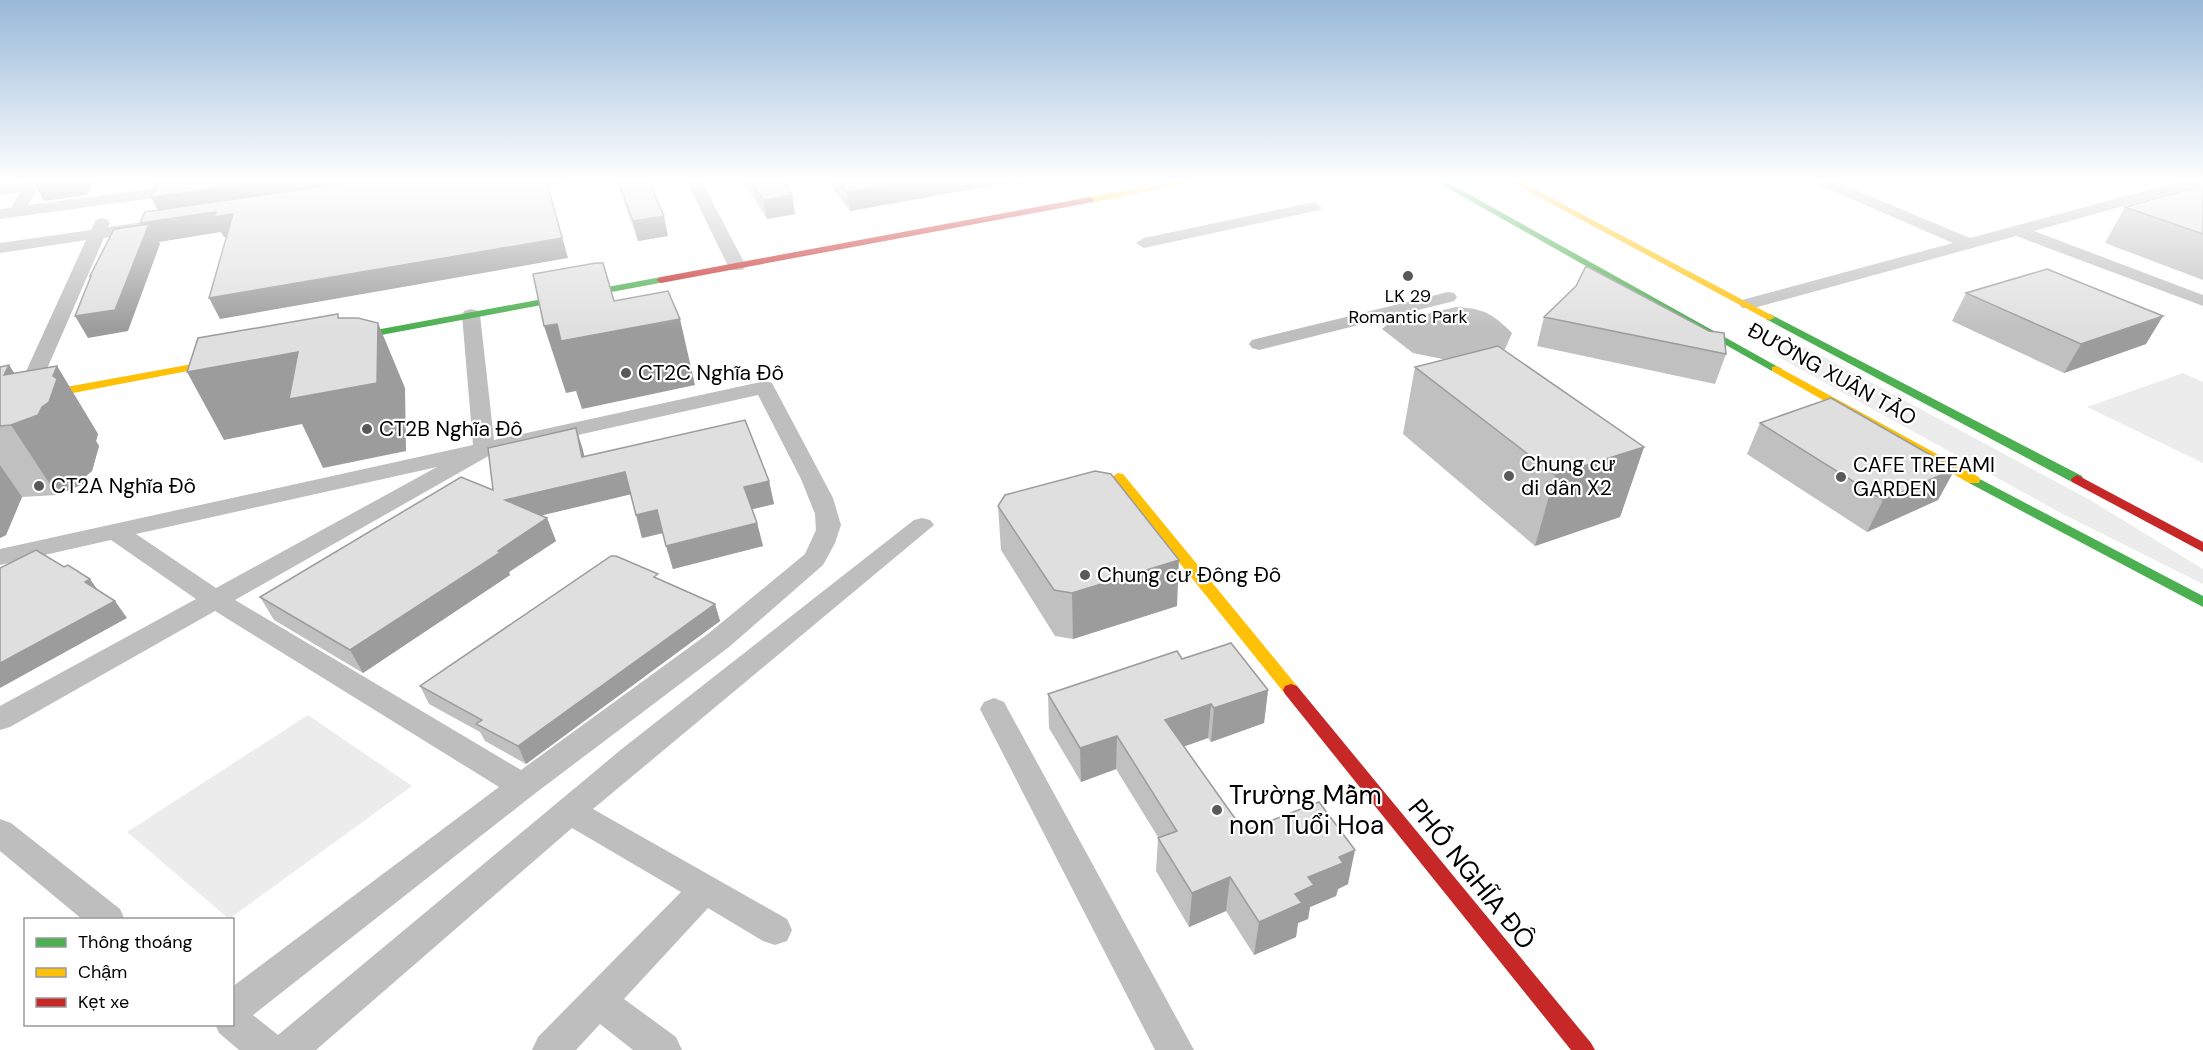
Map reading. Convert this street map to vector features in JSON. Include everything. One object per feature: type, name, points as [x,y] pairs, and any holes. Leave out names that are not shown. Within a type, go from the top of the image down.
[{"type":"street","points":[[33,378],[99,231]]},
{"type":"street","points":[[0,248],[116,231]]},
{"type":"street","points":[[719,231],[737,266]]},
{"type":"street","points":[[330,342],[925,231]]},
{"type":"street","points":[[1144,243],[1201,231]]},
{"type":"street","name":"ĐƯỜNG XUÂN TẢO","points":[[1529,231],[2056,525],[2203,602]]},
{"type":"street","name":"ĐƯỜNG XUÂN TẢO","points":[[1609,231],[2203,548]]},
{"type":"street","points":[[1939,231],[1970,244]]},
{"type":"street","points":[[1748,304],[2019,231],[2203,301]]},
{"type":"street","points":[[1259,344],[1448,297]]},
{"type":"street","points":[[471,315],[484,450]]},
{"type":"street","points":[[0,403],[247,357]]},
{"type":"street","points":[[0,557],[765,387],[816,485],[829,523],[824,543],[814,559],[718,640],[522,786],[234,1007]]},
{"type":"street","points":[[0,719],[484,450]]},
{"type":"street","name":"PHỐ NGHĨA ĐÔ","points":[[1118,477],[1584,1050]]},
{"type":"street","points":[[288,1050],[634,756],[922,525]]},
{"type":"street","points":[[114,531],[216,600],[522,786]]},
{"type":"street","points":[[994,709],[1175,1050]]},
{"type":"street","points":[[570,811],[775,930]]},
{"type":"street","points":[[0,832],[106,918]]},
{"type":"street","points":[[551,1050],[706,888]]},
{"type":"street","points":[[599,1002],[663,1050]]},
{"type":"street","points":[[234,1023],[268,1050]]},
{"type":"shaded area","points":[[1456,307],[1481,311],[1499,321],[1512,333],[1505,349],[1457,362],[1413,353],[1382,329],[1389,323]]},
{"type":"shaded area","points":[[1777,346],[1804,347],[1820,355],[2090,500],[2203,569],[2203,584],[2057,511],[1782,359],[1774,352]]},
{"type":"shaded area","points":[[2183,373],[2203,382],[2203,463],[2087,407]]},
{"type":"shaded area","points":[[308,715],[412,786],[230,918],[127,832]]},
{"type":"building","points":[[113,231],[146,231],[115,310],[75,316],[90,276]]},
{"type":"building","points":[[228,231],[560,231],[562,238],[209,298]]},
{"type":"building","points":[[603,263],[614,301],[668,291],[680,319],[561,341],[557,324],[544,326],[533,274]]},
{"type":"building","points":[[1586,266],[1709,331],[1724,333],[1726,354],[1544,317],[1576,286]]},
{"type":"building","points":[[2047,269],[2163,316],[2081,344],[1966,293]]},
{"type":"building","points":[[338,314],[338,318],[358,318],[378,323],[377,383],[289,399],[298,352],[187,372],[198,338]]},
{"type":"building","points":[[1498,346],[1644,447],[1555,475],[1415,367]]},
{"type":"building","points":[[9,365],[4,375],[57,366],[53,376],[57,379],[49,402],[42,407],[38,415],[11,425],[0,426],[0,367]]},
{"type":"building","points":[[1831,398],[1955,469],[1883,500],[1760,423]]},
{"type":"building","points":[[745,420],[769,481],[744,487],[757,523],[666,546],[657,510],[636,515],[625,472],[505,500],[547,518],[498,551],[501,552],[350,650],[260,597],[461,477],[493,490],[488,448],[576,428],[582,457]]},
{"type":"building","points":[[1095,471],[1111,474],[1179,560],[1072,593],[1054,590],[998,506],[1005,495]]},
{"type":"building","points":[[36,550],[64,567],[68,565],[90,579],[85,582],[115,601],[0,663],[0,568]]},
{"type":"building","points":[[611,556],[658,574],[654,577],[715,604],[518,746],[476,724],[482,720],[420,686]]},
{"type":"building","points":[[1231,643],[1268,690],[1214,708],[1211,704],[1165,720],[1244,831],[1319,802],[1355,850],[1339,857],[1343,863],[1308,877],[1314,885],[1295,894],[1302,903],[1259,922],[1230,877],[1192,893],[1158,838],[1177,831],[1117,736],[1080,748],[1048,694],[1177,651],[1182,659]]},
{"type":"traffic: fast","points":[[1529,231],[1776,369]]},
{"type":"traffic: fast","points":[[338,340],[661,280]]},
{"type":"traffic: fast","points":[[1770,317],[2077,479]]},
{"type":"traffic: fast","points":[[1974,480],[2203,602]]},
{"type":"traffic: slow","points":[[1608,231],[1770,317]]},
{"type":"traffic: slow","points":[[0,403],[231,360]]},
{"type":"traffic: slow","points":[[1776,369],[1974,480]]},
{"type":"traffic: slow","points":[[1118,477],[1291,690]]},
{"type":"traffic: jam","points":[[661,280],[924,231]]},
{"type":"traffic: jam","points":[[2077,479],[2203,548]]},
{"type":"traffic: jam","points":[[1291,690],[1584,1050]]},
{"type":"place","name":"LK 29 Romantic Park","points":[[1408,276]]},
{"type":"place","name":"CT2C Nghĩa Đô","points":[[626,373]]},
{"type":"place","name":"CT2B Nghĩa Đô","points":[[367,429]]},
{"type":"place","name":"Chung cư di dân X2","points":[[1509,476]]},
{"type":"place","name":"CAFE TREEAMI GARDEN","points":[[1841,477]]},
{"type":"place","name":"CT2A Nghĩa Đô","points":[[39,486]]},
{"type":"place","name":"Chung cư Đông Đô","points":[[1085,575]]},
{"type":"place","name":"Trường Mầm non Tuổi Hoa","points":[[1217,810]]}]
